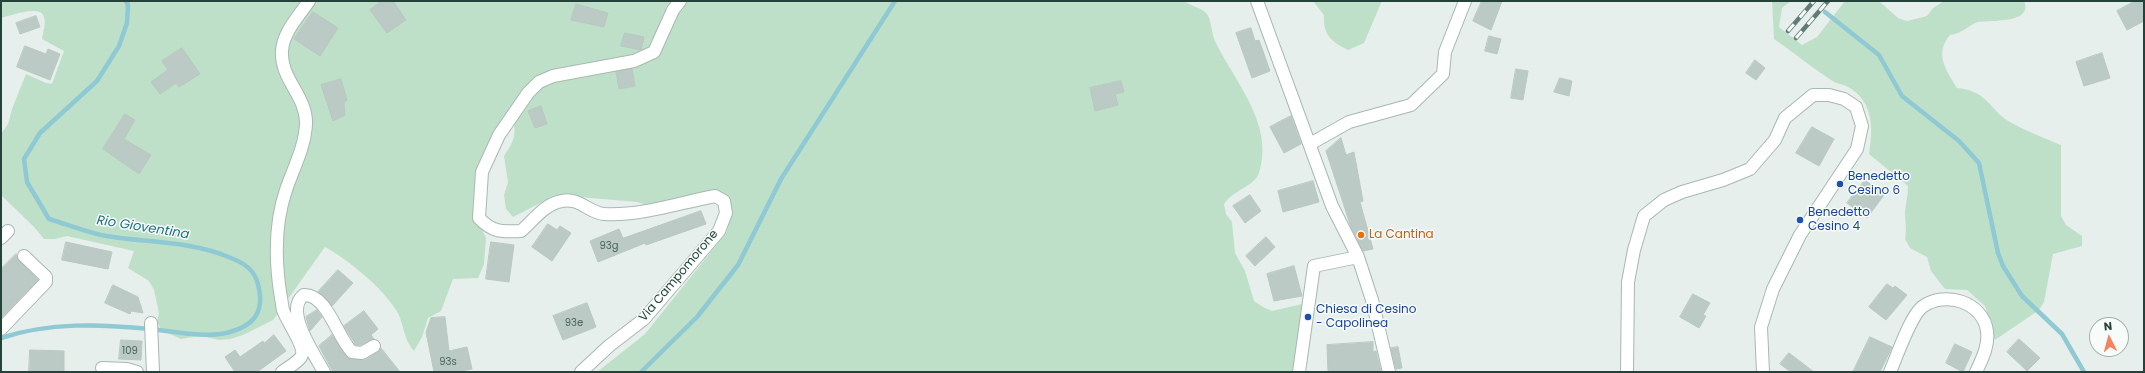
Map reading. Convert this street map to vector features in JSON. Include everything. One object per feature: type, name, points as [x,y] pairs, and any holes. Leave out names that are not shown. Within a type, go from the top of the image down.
[{"type":"street","points":[[282,372],[301,357],[300,344],[283,310],[276,230],[280,210],[298,160],[306,123],[302,102],[282,64],[282,50],[285,36],[309,1]]},
{"type":"street","name":"Via Campomorone","points":[[582,372],[609,346],[644,319],[719,231],[726,213],[724,201],[715,196],[641,213],[602,214],[576,201],[561,201],[544,208],[520,231],[508,232],[488,228],[479,218],[482,172],[499,135],[528,93],[539,82],[552,76],[634,61],[654,52],[673,10],[680,1]]},
{"type":"street","points":[[1257,1],[1332,206],[1358,257],[1372,300],[1389,372]]},
{"type":"street","points":[[1310,144],[1349,122],[1411,105],[1443,74],[1445,52],[1465,1]]},
{"type":"street","points":[[1627,372],[1628,282],[1634,250],[1644,216],[1664,200],[1682,192],[1723,180],[1750,169],[1775,140],[1785,118],[1813,95],[1829,95],[1844,99],[1856,107],[1862,126],[1857,149],[1800,235],[1773,289],[1761,327],[1763,372]]},
{"type":"street","points":[[1,329],[46,282],[46,277],[24,256]]},
{"type":"street","points":[[1299,372],[1314,266],[1358,257]]},
{"type":"street","points":[[324,372],[296,315],[298,301],[304,295],[310,295],[320,300],[352,352],[362,353],[374,346]]},
{"type":"street","points":[[1890,372],[1913,318],[1922,307],[1934,301],[1947,298],[1961,301],[1972,307],[1982,318],[1987,330],[1987,344],[1976,372]]},
{"type":"street","points":[[151,323],[153,372]]},
{"type":"street","points":[[102,368],[126,369],[137,372]]},
{"type":"green space","points":[[1,1],[1184,1],[1203,10],[1207,14],[1215,41],[1241,87],[1257,120],[1262,137],[1262,155],[1259,173],[1249,185],[1233,195],[1224,204],[1226,214],[1232,222],[1235,253],[1245,271],[1254,301],[1272,311],[1302,304],[1294,372],[597,372],[645,334],[726,233],[730,218],[730,209],[727,199],[725,194],[715,192],[646,205],[637,202],[556,195],[513,217],[506,209],[504,195],[508,182],[504,156],[513,140],[515,131],[511,113],[489,161],[479,223],[486,238],[484,264],[478,278],[453,279],[441,311],[428,318],[422,337],[414,351],[407,341],[399,315],[390,301],[364,274],[325,247],[273,320],[243,335],[230,339],[220,340],[200,336],[181,339],[163,331],[157,323],[159,313],[154,290],[149,281],[128,268],[134,251],[67,236],[55,239],[44,239],[34,227],[1,195],[1,134],[8,124],[12,109],[26,74],[46,83],[52,84],[64,51],[42,39],[45,22],[42,13],[31,11],[1,18]]},
{"type":"green space","points":[[1313,1],[1382,1],[1364,43],[1348,50],[1332,40],[1326,32],[1324,15]]},
{"type":"green space","points":[[1772,1],[1791,1],[1782,8],[1779,27],[1802,45],[1817,37],[1845,1],[1879,1],[1898,18],[1907,21],[1927,16],[1933,8],[1944,1],[2024,1],[2025,8],[2023,14],[2017,17],[2000,21],[1978,22],[1959,33],[1950,35],[1945,42],[1942,55],[1943,62],[1957,88],[1976,93],[2010,122],[2061,145],[2061,216],[2066,225],[2082,236],[2082,246],[2053,254],[2044,302],[2039,310],[1995,340],[1985,306],[1967,290],[1945,289],[1931,271],[1927,257],[1910,248],[1905,239],[1905,211],[1908,186],[1869,154],[1871,127],[1868,109],[1864,101],[1850,88],[1833,81],[1774,39]]},
{"type":"building","points":[[382,1],[393,1],[406,20],[387,33],[370,10]]},
{"type":"building","points":[[1482,1],[1502,1],[1491,30],[1473,21]]},
{"type":"building","points":[[2135,1],[2144,1],[2144,21],[2127,30],[2117,11]]},
{"type":"building","points":[[576,4],[608,13],[604,27],[571,20]]},
{"type":"building","points":[[313,12],[338,28],[320,56],[294,39]]},
{"type":"building","points":[[36,16],[40,27],[20,34],[16,23]]},
{"type":"building","points":[[1251,28],[1255,41],[1259,40],[1270,71],[1252,78],[1236,33]]},
{"type":"building","points":[[625,33],[644,37],[641,50],[621,46]]},
{"type":"building","points":[[1489,36],[1501,39],[1497,54],[1485,51]]},
{"type":"building","points":[[25,46],[46,54],[48,49],[60,54],[50,80],[17,67]]},
{"type":"building","points":[[182,48],[200,74],[179,87],[176,83],[160,94],[151,82],[168,70],[162,61]]},
{"type":"building","points":[[2102,53],[2110,78],[2084,86],[2076,62]]},
{"type":"building","points":[[1755,60],[1765,68],[1756,80],[1746,73]]},
{"type":"building","points":[[632,69],[635,86],[619,89],[616,72]]},
{"type":"building","points":[[1516,69],[1528,71],[1523,100],[1511,98]]},
{"type":"building","points":[[1560,78],[1572,81],[1569,96],[1554,92]]},
{"type":"building","points":[[341,79],[347,100],[344,102],[345,115],[333,121],[321,85]]},
{"type":"building","points":[[1121,81],[1124,92],[1115,94],[1118,105],[1095,111],[1090,88]]},
{"type":"building","points":[[541,106],[547,124],[535,128],[528,111]]},
{"type":"building","points":[[125,114],[135,120],[124,139],[151,155],[139,174],[103,149]]},
{"type":"building","points":[[1291,116],[1301,144],[1284,153],[1270,127]]},
{"type":"building","points":[[1812,127],[1834,139],[1819,166],[1796,153]]},
{"type":"building","points":[[1341,138],[1346,155],[1354,152],[1363,201],[1360,202],[1373,249],[1363,251],[1351,227],[1326,151]]},
{"type":"building","points":[[1865,180],[1884,195],[1867,218],[1847,203]]},
{"type":"building","points":[[1313,181],[1319,202],[1283,212],[1278,191]]},
{"type":"building","points":[[1250,195],[1261,211],[1245,223],[1233,206]]},
{"type":"building","points":[[701,211],[706,224],[646,245],[645,243],[598,262],[590,241],[619,229],[623,238]]},
{"type":"building","points":[[548,224],[557,230],[560,226],[571,233],[552,261],[532,247]]},
{"type":"building","points":[[1266,237],[1275,247],[1255,266],[1246,256]]},
{"type":"building","points":[[66,242],[112,252],[108,269],[62,260]]},
{"type":"building","points":[[491,242],[514,245],[509,282],[486,279]]},
{"type":"building","points":[[16,254],[19,261],[38,280],[1,318],[1,269]]},
{"type":"building","points":[[1294,266],[1302,296],[1274,301],[1267,274]]},
{"type":"building","points":[[338,270],[353,283],[332,306],[318,292]]},
{"type":"building","points":[[1887,284],[1893,288],[1895,286],[1907,295],[1886,320],[1869,307]]},
{"type":"building","points":[[113,285],[138,297],[143,313],[131,311],[130,314],[105,303]]},
{"type":"building","points":[[1693,294],[1710,303],[1703,315],[1706,316],[1699,328],[1680,317]]},
{"type":"building","points":[[587,303],[596,327],[563,340],[553,316]]},
{"type":"building","points":[[317,310],[322,317],[310,331],[306,317]]},
{"type":"building","points":[[364,311],[378,329],[371,335],[374,339],[360,345],[356,345],[344,326]]},
{"type":"building","points":[[445,317],[449,351],[467,347],[472,369],[456,372],[434,372],[426,332],[431,318]]},
{"type":"building","points":[[274,335],[286,351],[257,372],[235,372],[225,357],[235,350],[240,357],[263,341],[264,343]]},
{"type":"building","points":[[332,335],[348,358],[365,360],[378,352],[381,348],[400,372],[333,372],[319,346]]},
{"type":"building","points":[[1870,337],[1892,347],[1880,372],[1853,372]]},
{"type":"building","points":[[2019,339],[2040,358],[2027,371],[2007,352]]},
{"type":"building","points":[[121,340],[142,341],[141,360],[119,359]]},
{"type":"building","points":[[1373,342],[1373,352],[1376,351],[1381,372],[1328,372],[1327,345]]},
{"type":"building","points":[[1955,344],[1972,352],[1963,372],[1946,363]]},
{"type":"building","points":[[1398,347],[1402,368],[1396,369],[1391,348]]},
{"type":"building","points":[[30,350],[64,351],[64,372],[29,372]]},
{"type":"building","points":[[1789,353],[1814,372],[1791,372],[1780,364]]},
{"type":"waterway","name":"Rio Gioventina","points":[[1,338],[38,329],[94,325],[150,329],[188,334],[218,334],[226,333],[245,326],[256,315],[259,308],[259,291],[255,276],[252,271],[240,262],[226,256],[195,247],[101,235],[49,219],[27,182],[24,159],[40,133],[97,81],[119,46],[127,23],[128,5],[126,1]]},
{"type":"waterway","points":[[641,372],[697,317],[738,265],[781,179],[895,1]]},
{"type":"waterway","points":[[1825,12],[1879,55],[1902,96],[1959,141],[1979,163],[1998,253],[2003,266],[2022,296],[2062,334],[2084,372]]},
{"type":"railway","points":[[1788,31],[1814,1]]},
{"type":"railway","points":[[1796,38],[1828,1]]},
{"type":"place","name":"Benedetto Cesino 6","points":[[1840,184]]},
{"type":"place","name":"Benedetto Cesino 4","points":[[1800,220]]},
{"type":"place","name":"La Cantina","points":[[1361,235]]},
{"type":"place","name":"Chiesa di Cesino - Capolinea","points":[[1308,317]]}]
